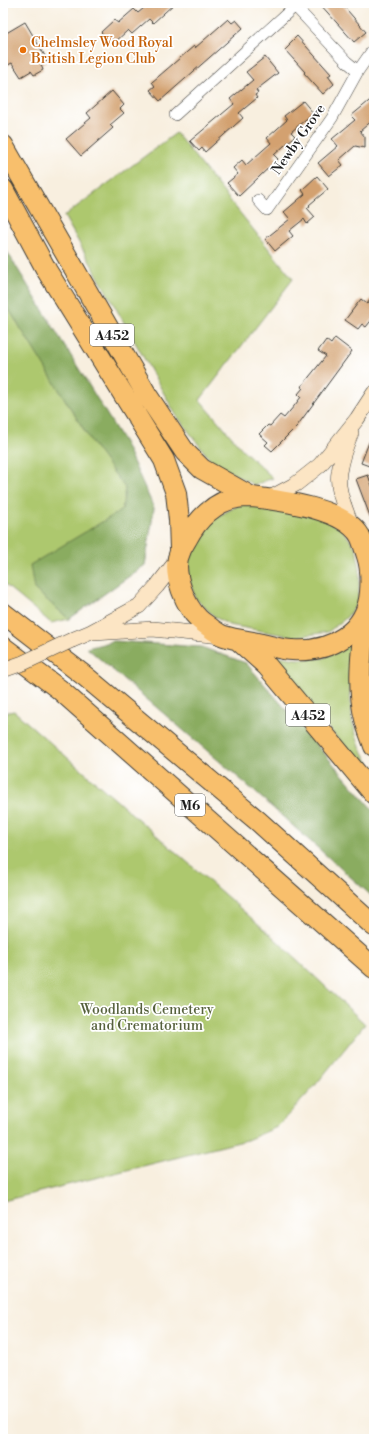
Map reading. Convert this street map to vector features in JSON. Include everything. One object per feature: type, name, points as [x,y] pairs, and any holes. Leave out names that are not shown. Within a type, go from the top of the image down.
[{"type":"highway","name":"A452","points":[[3,145],[147,395],[185,452],[202,470],[260,498]]},
{"type":"highway","name":"A452","points":[[3,189],[48,271],[164,460],[176,493],[179,520],[178,576],[180,587],[188,604],[198,619],[230,638],[267,666],[374,794]]},
{"type":"highway","name":"A452","points":[[179,555],[192,531],[206,514],[224,502],[236,498],[260,498],[330,513],[362,535]]},
{"type":"highway","points":[[362,535],[370,569],[370,604],[361,657],[360,693],[365,720],[374,746]]},
{"type":"highway","name":"A452","points":[[230,638],[292,650],[314,649],[334,644],[349,634],[370,604]]},
{"type":"highway","name":"M6","points":[[3,613],[86,677],[246,810],[374,926]]},
{"type":"highway","name":"M6","points":[[3,647],[59,689],[374,968]]},
{"type":"main road","points":[[260,498],[296,484],[320,465],[357,419],[374,393]]},
{"type":"main road","points":[[357,419],[344,449],[339,473],[340,491],[362,535]]},
{"type":"main road","points":[[3,670],[23,663],[89,633],[138,606],[157,586],[179,555]]},
{"type":"main road","points":[[89,633],[153,629],[230,638]]},
{"type":"street","points":[[175,116],[294,4],[347,62],[358,71]]},
{"type":"street","name":"Newby Grove","points":[[258,200],[267,210],[332,118],[358,71],[374,48]]},
{"type":"green space","points":[[176,133],[293,279],[200,400],[242,449],[273,478],[254,485],[212,462],[176,415],[64,216]]},
{"type":"green space","points":[[3,245],[125,444],[154,508],[145,565],[69,619],[34,589],[30,565],[122,510],[125,488],[94,446],[3,300]]},
{"type":"green space","points":[[3,254],[154,508],[145,565],[69,619],[51,623],[3,583]]},
{"type":"green space","points":[[245,502],[321,517],[342,529],[356,548],[360,569],[358,603],[346,618],[328,632],[295,637],[229,625],[215,617],[195,598],[189,578],[187,556],[205,523]]},
{"type":"green space","points":[[374,617],[374,722],[366,670]]},
{"type":"green space","points":[[114,641],[201,647],[246,663],[374,811],[374,898],[246,784],[87,648]]},
{"type":"green space","points":[[353,641],[350,690],[352,721],[360,747],[374,772],[374,782],[266,654],[297,659],[324,658]]},
{"type":"green space","name":"Woodlands Cemetery and Crematorium","points":[[14,711],[272,936],[365,1024],[313,1088],[277,1127],[247,1140],[3,1201],[3,713]]},
{"type":"building","points":[[150,3],[175,3],[153,23],[149,19],[132,34],[128,30],[113,44],[101,32],[114,20],[118,23],[134,9],[138,13]]},
{"type":"building","points":[[319,3],[341,3],[366,32],[354,42]]},
{"type":"building","points":[[228,19],[232,23],[236,20],[243,28],[160,101],[150,90],[155,86],[152,82],[194,46],[195,48]]},
{"type":"building","name":"Chelmsley Wood Royal British Legion Club","points":[[25,22],[48,61],[41,65],[43,70],[34,75],[31,71],[21,77],[12,63],[8,65],[3,57],[3,35]]},
{"type":"building","points":[[297,36],[331,74],[328,76],[334,84],[323,94],[285,50]]},
{"type":"building","points":[[265,57],[278,73],[256,90],[258,93],[255,95],[257,98],[239,113],[243,118],[205,152],[202,148],[199,151],[190,141],[234,104],[230,99],[253,80],[246,72]]},
{"type":"building","points":[[112,91],[124,105],[120,109],[124,113],[110,125],[113,128],[81,156],[66,139],[91,118],[87,113]]},
{"type":"building","points":[[374,97],[374,119],[360,131],[365,137],[365,148],[355,146],[339,160],[343,165],[329,176],[318,163],[338,146],[332,139],[355,120],[351,116]]},
{"type":"building","points":[[303,101],[313,113],[291,132],[295,136],[274,155],[278,159],[239,196],[227,183],[238,174],[233,168],[242,160],[246,165],[271,143],[267,138],[287,120],[284,116]]},
{"type":"building","points":[[317,176],[328,189],[307,208],[315,217],[307,224],[304,219],[289,231],[293,236],[275,251],[265,239],[290,219],[284,212],[305,194],[302,190]]},
{"type":"building","points":[[374,295],[374,317],[366,327],[362,324],[358,329],[345,320],[361,299],[367,304]]},
{"type":"building","points":[[335,338],[352,351],[297,426],[272,451],[265,445],[268,442],[259,434],[268,425],[270,426],[280,415],[284,418],[295,405],[301,397],[298,394],[303,388],[301,387],[326,356],[318,351],[326,340],[331,344]]},
{"type":"building","points":[[373,432],[374,461],[372,467],[361,463]]},
{"type":"building","points":[[368,475],[374,491],[373,524],[356,479]]},
{"type":"place","name":"Chelmsley Wood Royal British Legion Club","points":[[23,50]]}]
